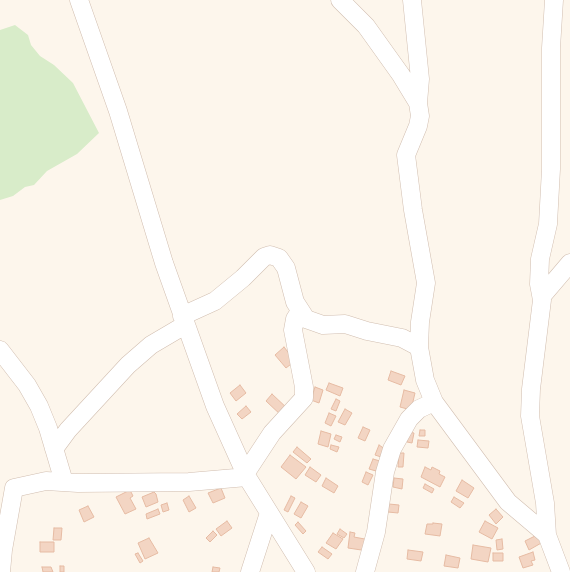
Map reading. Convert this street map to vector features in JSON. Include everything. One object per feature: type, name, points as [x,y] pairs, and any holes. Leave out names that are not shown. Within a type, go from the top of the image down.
[{"type":"street","points":[[79,0],[118,111],[164,263],[215,406],[246,475],[306,572]]},
{"type":"street","points":[[340,0],[366,26],[401,75],[418,103]]},
{"type":"street","points":[[412,0],[420,74],[418,103],[420,116],[418,126],[406,155],[413,210],[426,283],[420,322],[419,347],[425,380],[434,402],[508,502],[547,535],[566,565]]},
{"type":"street","points":[[547,535],[545,503],[530,416],[531,389],[542,296],[539,270],[540,259],[548,224],[551,169],[550,48],[554,0]]},
{"type":"street","points":[[54,449],[68,430],[128,365],[184,320],[215,301],[243,278],[260,260],[270,255],[283,261],[289,277],[295,302],[300,311],[311,322],[323,324],[345,324],[367,331],[402,338],[419,347]]},
{"type":"street","points":[[542,296],[570,263]]},
{"type":"street","points":[[246,475],[272,433],[304,398],[304,387],[293,330],[295,319],[300,311]]},
{"type":"street","points":[[0,350],[31,392],[48,428],[64,482]]},
{"type":"street","points":[[365,572],[376,532],[385,472],[392,449],[409,419],[419,409],[434,402]]},
{"type":"street","points":[[1,572],[14,488],[46,481],[189,482],[246,475]]},
{"type":"street","points":[[250,572],[269,513]]},
{"type":"green space","points":[[15,25],[28,35],[31,45],[40,56],[54,65],[73,83],[99,133],[77,154],[47,171],[34,185],[25,187],[13,196],[0,200],[0,30]]},
{"type":"building","points":[[284,347],[295,361],[286,368],[275,355]]},
{"type":"building","points":[[391,371],[405,376],[401,385],[388,380]]},
{"type":"building","points":[[329,383],[343,388],[340,396],[326,390]]},
{"type":"building","points":[[240,385],[246,393],[236,401],[230,393]]},
{"type":"building","points":[[315,387],[323,390],[319,403],[311,400]]},
{"type":"building","points":[[404,390],[415,393],[411,410],[400,407]]},
{"type":"building","points":[[272,394],[289,410],[283,417],[266,401]]},
{"type":"building","points":[[336,399],[340,401],[336,411],[331,409]]},
{"type":"building","points":[[246,406],[251,412],[242,419],[237,414]]},
{"type":"building","points":[[345,409],[352,413],[345,425],[338,422]]},
{"type":"building","points":[[329,413],[336,416],[331,426],[325,423]]},
{"type":"building","points":[[363,427],[370,430],[365,441],[358,438]]},
{"type":"building","points":[[420,430],[425,430],[425,436],[419,436]]},
{"type":"building","points":[[321,431],[331,434],[328,447],[318,444]]},
{"type":"building","points":[[408,432],[414,433],[412,443],[407,442]]},
{"type":"building","points":[[336,435],[342,437],[340,442],[334,439]]},
{"type":"building","points":[[418,440],[429,441],[428,448],[417,447]]},
{"type":"building","points":[[331,445],[339,447],[337,452],[330,449]]},
{"type":"building","points":[[379,445],[385,449],[381,457],[375,455]]},
{"type":"building","points":[[297,447],[311,459],[307,463],[293,452]]},
{"type":"building","points":[[399,453],[404,453],[403,467],[398,467]]},
{"type":"building","points":[[290,455],[306,467],[296,479],[281,467]]},
{"type":"building","points":[[373,459],[380,461],[376,471],[369,469]]},
{"type":"building","points":[[310,467],[321,475],[316,482],[305,475]]},
{"type":"building","points":[[425,467],[431,470],[432,467],[440,471],[439,474],[445,477],[440,487],[421,477]]},
{"type":"building","points":[[366,472],[373,475],[368,485],[362,482]]},
{"type":"building","points":[[326,478],[338,486],[334,493],[322,486]]},
{"type":"building","points":[[394,478],[403,479],[402,489],[393,487]]},
{"type":"building","points":[[462,480],[474,488],[468,498],[456,491]]},
{"type":"building","points":[[425,484],[434,489],[432,493],[423,488]]},
{"type":"building","points":[[221,488],[225,498],[213,503],[208,493]]},
{"type":"building","points":[[130,490],[133,496],[130,498],[136,509],[125,514],[116,497]]},
{"type":"building","points":[[154,492],[158,502],[146,507],[142,497]]},
{"type":"building","points":[[189,496],[196,508],[189,512],[183,500]]},
{"type":"building","points":[[291,496],[295,498],[288,512],[284,510]]},
{"type":"building","points":[[454,497],[464,503],[460,508],[451,502]]},
{"type":"building","points":[[301,502],[308,506],[301,518],[294,514]]},
{"type":"building","points":[[167,503],[169,510],[163,512],[161,505]]},
{"type":"building","points":[[389,504],[399,505],[398,513],[388,512]]},
{"type":"building","points":[[88,506],[94,517],[84,522],[79,510]]},
{"type":"building","points":[[158,509],[160,514],[147,519],[146,514]]},
{"type":"building","points":[[496,509],[503,517],[496,524],[489,515]]},
{"type":"building","points":[[227,521],[232,528],[221,536],[216,529]]},
{"type":"building","points":[[485,521],[498,528],[492,539],[479,532]]},
{"type":"building","points":[[298,522],[306,531],[303,534],[295,525]]},
{"type":"building","points":[[427,524],[442,524],[440,536],[425,534]]},
{"type":"building","points":[[54,528],[62,528],[61,540],[53,540]]},
{"type":"building","points":[[340,529],[347,534],[344,538],[337,534]]},
{"type":"building","points":[[213,531],[217,535],[210,542],[206,538]]},
{"type":"building","points":[[350,532],[355,533],[354,537],[370,540],[368,551],[348,548]]},
{"type":"building","points":[[333,533],[343,539],[336,549],[326,543]]},
{"type":"building","points":[[539,534],[543,542],[529,550],[525,541]]},
{"type":"building","points":[[149,538],[158,553],[145,559],[138,543]]},
{"type":"building","points":[[502,539],[503,549],[497,550],[496,540]]},
{"type":"building","points":[[40,542],[54,542],[54,552],[40,552]]},
{"type":"building","points":[[473,545],[491,548],[488,562],[471,559]]},
{"type":"building","points":[[322,547],[332,554],[328,559],[318,552]]},
{"type":"building","points":[[408,550],[423,552],[421,561],[407,559]]},
{"type":"building","points":[[533,552],[535,560],[531,561],[533,565],[523,568],[519,557]]},
{"type":"building","points":[[138,553],[143,561],[140,563],[135,554]]},
{"type":"building","points":[[493,553],[503,553],[503,561],[493,561]]},
{"type":"building","points":[[446,555],[460,558],[458,568],[444,566]]},
{"type":"building","points":[[60,566],[64,566],[64,572],[60,572]]},
{"type":"building","points":[[42,567],[51,567],[53,572],[43,572]]},
{"type":"building","points":[[213,567],[220,568],[219,572],[212,572]]}]
